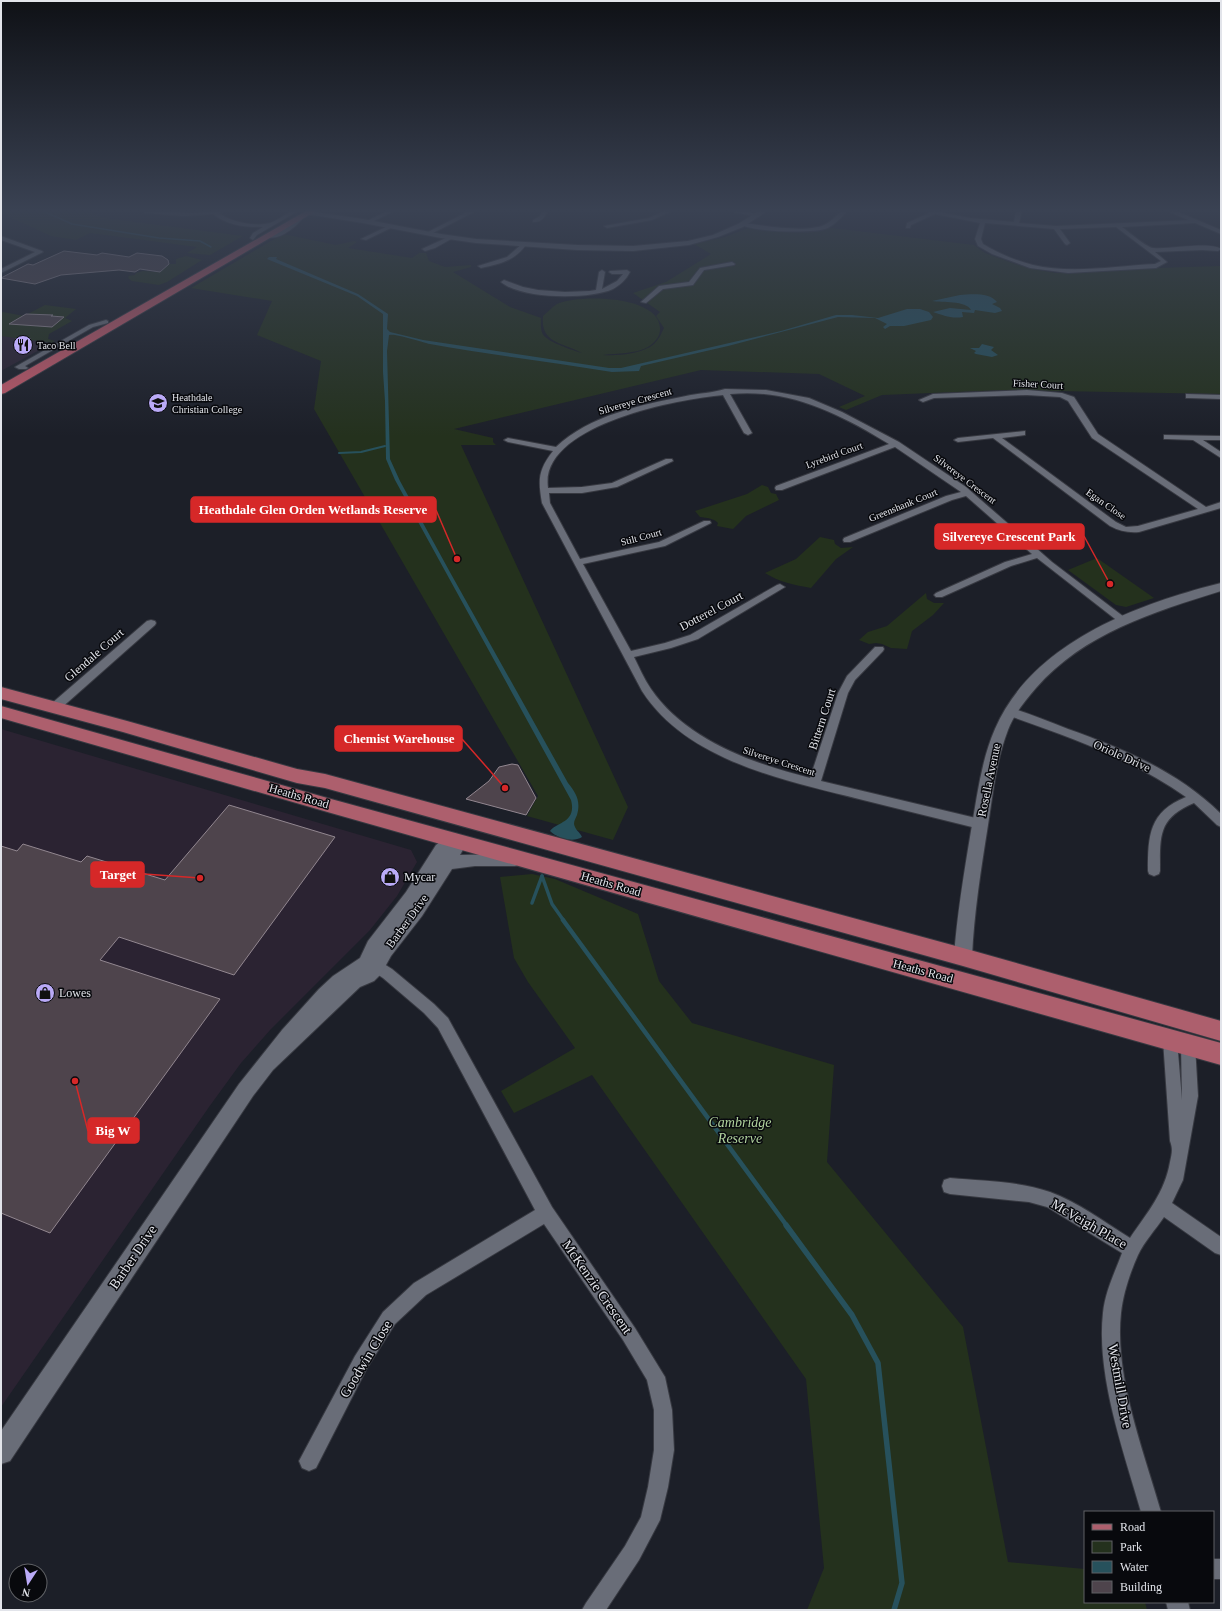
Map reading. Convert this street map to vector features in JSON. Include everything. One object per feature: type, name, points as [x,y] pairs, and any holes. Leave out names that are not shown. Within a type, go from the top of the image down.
[{"type":"highway","points":[[3,385],[24,368],[106,322],[175,286]]},
{"type":"highway","points":[[3,385],[52,361],[175,286]]},
{"type":"highway","points":[[24,368],[35,367],[52,361]]},
{"type":"main road","name":"Heaths Road","points":[[1,693],[963,957],[1178,1035],[1221,1054]]},
{"type":"main road","points":[[35,721],[55,707]]},
{"type":"main road","name":"Heaths Road","points":[[1,712],[960,981],[1178,1035],[1221,1031]]},
{"type":"main road","points":[[302,797],[316,780]]},
{"type":"main road","points":[[454,839],[461,819]]},
{"type":"main road","points":[[960,981],[963,957]]},
{"type":"street","points":[[515,286],[528,291],[540,293],[581,294],[597,292],[612,286]]},
{"type":"street","points":[[597,292],[600,286]]},
{"type":"street","points":[[644,302],[661,287],[669,286]]},
{"type":"street","points":[[725,391],[748,433]]},
{"type":"street","name":"Silvereye Crescent","points":[[980,824],[772,773],[741,762],[706,743],[674,721],[654,700],[627,655],[546,503],[543,481],[545,469],[558,450],[576,435],[591,426],[614,416],[699,395],[725,391],[762,392],[782,394],[812,401],[857,422],[896,444],[935,469],[991,511],[1039,555],[1123,620]]},
{"type":"street","name":"Fisher Court","points":[[923,400],[933,396],[1003,393],[1054,394],[1066,396],[1071,399],[1095,436],[1205,510]]},
{"type":"street","points":[[1189,396],[1201,399],[1221,397]]},
{"type":"street","points":[[958,440],[1022,434]]},
{"type":"street","name":"Egan Close","points":[[995,436],[1113,524],[1121,528],[1131,530],[1139,529],[1221,505]]},
{"type":"street","points":[[1167,437],[1221,438]]},
{"type":"street","points":[[1194,437],[1221,456]]},
{"type":"street","points":[[508,440],[558,450]]},
{"type":"street","name":"Lyrebird Court","points":[[779,488],[896,444]]},
{"type":"street","points":[[544,492],[588,489],[614,485],[669,461]]},
{"type":"street","name":"Greenshank Court","points":[[847,540],[949,498],[967,493]]},
{"type":"street","name":"Stilt Court","points":[[577,562],[662,544],[707,523]]},
{"type":"street","points":[[939,595],[1008,564],[1039,555]]},
{"type":"street","name":"Dotterel Court","points":[[627,655],[667,646],[694,637],[780,587]]},
{"type":"street","name":"Rosella Avenue","points":[[963,957],[970,888],[988,776],[994,751],[999,735],[1011,712],[1028,687],[1051,663],[1083,639],[1123,620],[1221,587]]},
{"type":"street","name":"Glendale Court","points":[[55,707],[151,623]]},
{"type":"street","name":"Bittern Court","points":[[814,784],[843,693],[851,678],[879,649]]},
{"type":"street","name":"Oriole Drive","points":[[1011,712],[1100,745],[1138,762],[1169,779],[1196,798],[1221,822]]},
{"type":"street","points":[[1154,871],[1155,836],[1160,822],[1172,809],[1196,798]]},
{"type":"street","name":"Barber Drive","points":[[1,1452],[232,1111],[288,1036],[338,980],[372,968],[416,911],[447,863],[457,846],[454,839],[442,849],[420,886],[374,946],[372,968]]},
{"type":"street","points":[[447,863],[475,860],[528,861]]},
{"type":"street","name":"McKenzie Crescent","points":[[372,968],[378,976],[403,988],[429,1007],[443,1023],[546,1213],[629,1334],[656,1377],[662,1410],[664,1450],[658,1487],[650,1520],[632,1553],[593,1610]]},
{"type":"street","name":"Westmill Drive","points":[[1151,1511],[1124,1417],[1116,1380],[1112,1343],[1112,1313],[1116,1293],[1132,1249],[1162,1206],[1175,1180],[1190,1096],[1178,1035]]},
{"type":"street","name":"McVeigh Place","points":[[950,1186],[1029,1194],[1050,1200],[1071,1211],[1132,1249]]},
{"type":"street","points":[[1162,1206],[1221,1247]]},
{"type":"street","name":"Goodwin Close","points":[[309,1461],[361,1362],[389,1318],[420,1289],[546,1213]]},
{"type":"shaded area","points":[[2,335],[52,343],[1,371]]},
{"type":"shaded area","points":[[1,729],[411,850],[417,862],[397,896],[370,930],[271,1029],[241,1063],[1,1407]]},
{"type":"green space","points":[[194,286],[476,286],[510,307],[541,318],[541,330],[547,339],[556,344],[582,353],[555,341],[545,332],[543,316],[557,304],[583,299],[618,300],[634,304],[648,310],[657,318],[660,333],[654,342],[648,347],[632,352],[603,355],[622,355],[643,350],[654,344],[664,328],[656,316],[660,312],[633,293],[653,286],[1221,286],[1221,394],[1005,390],[882,395],[846,410],[839,407],[865,396],[819,374],[701,370],[454,429],[493,438],[493,442],[496,445],[461,445],[628,807],[613,840],[527,816],[538,796],[314,409],[321,361],[257,335],[272,301],[191,288]]},
{"type":"green space","points":[[45,305],[76,309],[65,318],[72,321],[49,334],[48,339],[55,341],[52,343],[1,336],[1,313],[3,312],[24,316]]},
{"type":"green space","points":[[762,485],[768,487],[771,493],[776,494],[779,500],[746,516],[733,529],[717,526],[718,523],[716,521],[710,518],[700,517],[695,511],[747,494]]},
{"type":"green space","points":[[820,537],[834,540],[835,544],[841,548],[853,547],[836,559],[811,588],[781,581],[765,573],[796,559]]},
{"type":"green space","points":[[1097,558],[1154,598],[1126,607],[1116,605],[1068,570]]},
{"type":"green space","points":[[926,593],[927,599],[934,603],[944,603],[933,615],[912,631],[907,649],[891,648],[876,643],[869,644],[859,640],[868,632],[887,626]]},
{"type":"green space","name":"Cambridge Reserve","points":[[532,874],[555,879],[638,914],[659,981],[692,1023],[834,1065],[827,1162],[963,1327],[1008,1562],[1084,1569],[1084,1603],[1145,1603],[1147,1610],[807,1610],[824,1568],[806,1379],[592,1075],[514,1113],[501,1091],[575,1048],[528,982],[514,958],[500,877]]},
{"type":"water","points":[[333,286],[340,286],[358,294],[388,314],[387,329],[390,332],[423,340],[609,368],[621,368],[781,331],[836,315],[878,318],[907,309],[920,309],[929,312],[933,317],[931,320],[904,326],[890,326],[885,329],[883,327],[887,324],[875,318],[838,317],[728,346],[641,366],[639,371],[612,372],[453,348],[430,344],[397,335],[389,335],[387,351],[390,459],[400,481],[451,574],[575,794],[578,801],[578,810],[574,824],[575,828],[582,837],[578,839],[570,840],[561,838],[550,831],[569,818],[572,808],[571,800],[395,480],[386,459],[383,314],[357,296]]},
{"type":"water","points":[[960,295],[985,295],[994,299],[997,302],[992,304],[1000,308],[1002,311],[995,313],[975,310],[974,313],[962,312],[963,317],[947,316],[933,312],[950,308],[971,310],[959,303],[932,301]]},
{"type":"water","points":[[982,344],[994,347],[991,350],[998,355],[992,357],[976,354],[974,353],[976,351],[970,348],[979,348]]},
{"type":"building","points":[[26,314],[64,317],[52,327],[9,324]]},
{"type":"building","points":[[512,764],[518,765],[536,798],[526,815],[466,799],[489,781],[499,767]]},
{"type":"building","points":[[229,805],[335,837],[234,975],[119,937],[100,960],[220,999],[50,1233],[1,1213],[1,846],[17,851],[23,844],[81,862],[87,856],[165,880]]},
{"type":"waterway","points":[[339,453],[361,452],[385,446]]},
{"type":"waterway","points":[[532,903],[542,876],[552,904],[564,921]]},
{"type":"waterway","points":[[563,920],[787,1226]]},
{"type":"waterway","points":[[786,1225],[852,1315],[878,1363],[902,1583],[894,1610]]},
{"type":"place","name":"Taco Bell","points":[[23,345]]},
{"type":"place","name":"Heathdale Christian College","points":[[158,403]]},
{"type":"place","name":"Heathdale Glen Orden Wetlands Reserve","points":[[457,559]]},
{"type":"place","name":"Silvereye Crescent Park","points":[[1110,584]]},
{"type":"place","name":"Chemist Warehouse","points":[[505,788]]},
{"type":"place","name":"Mycar","points":[[390,877]]},
{"type":"place","name":"Target","points":[[200,878]]},
{"type":"place","name":"Lowes","points":[[45,993]]},
{"type":"place","name":"Big W","points":[[75,1081]]}]
